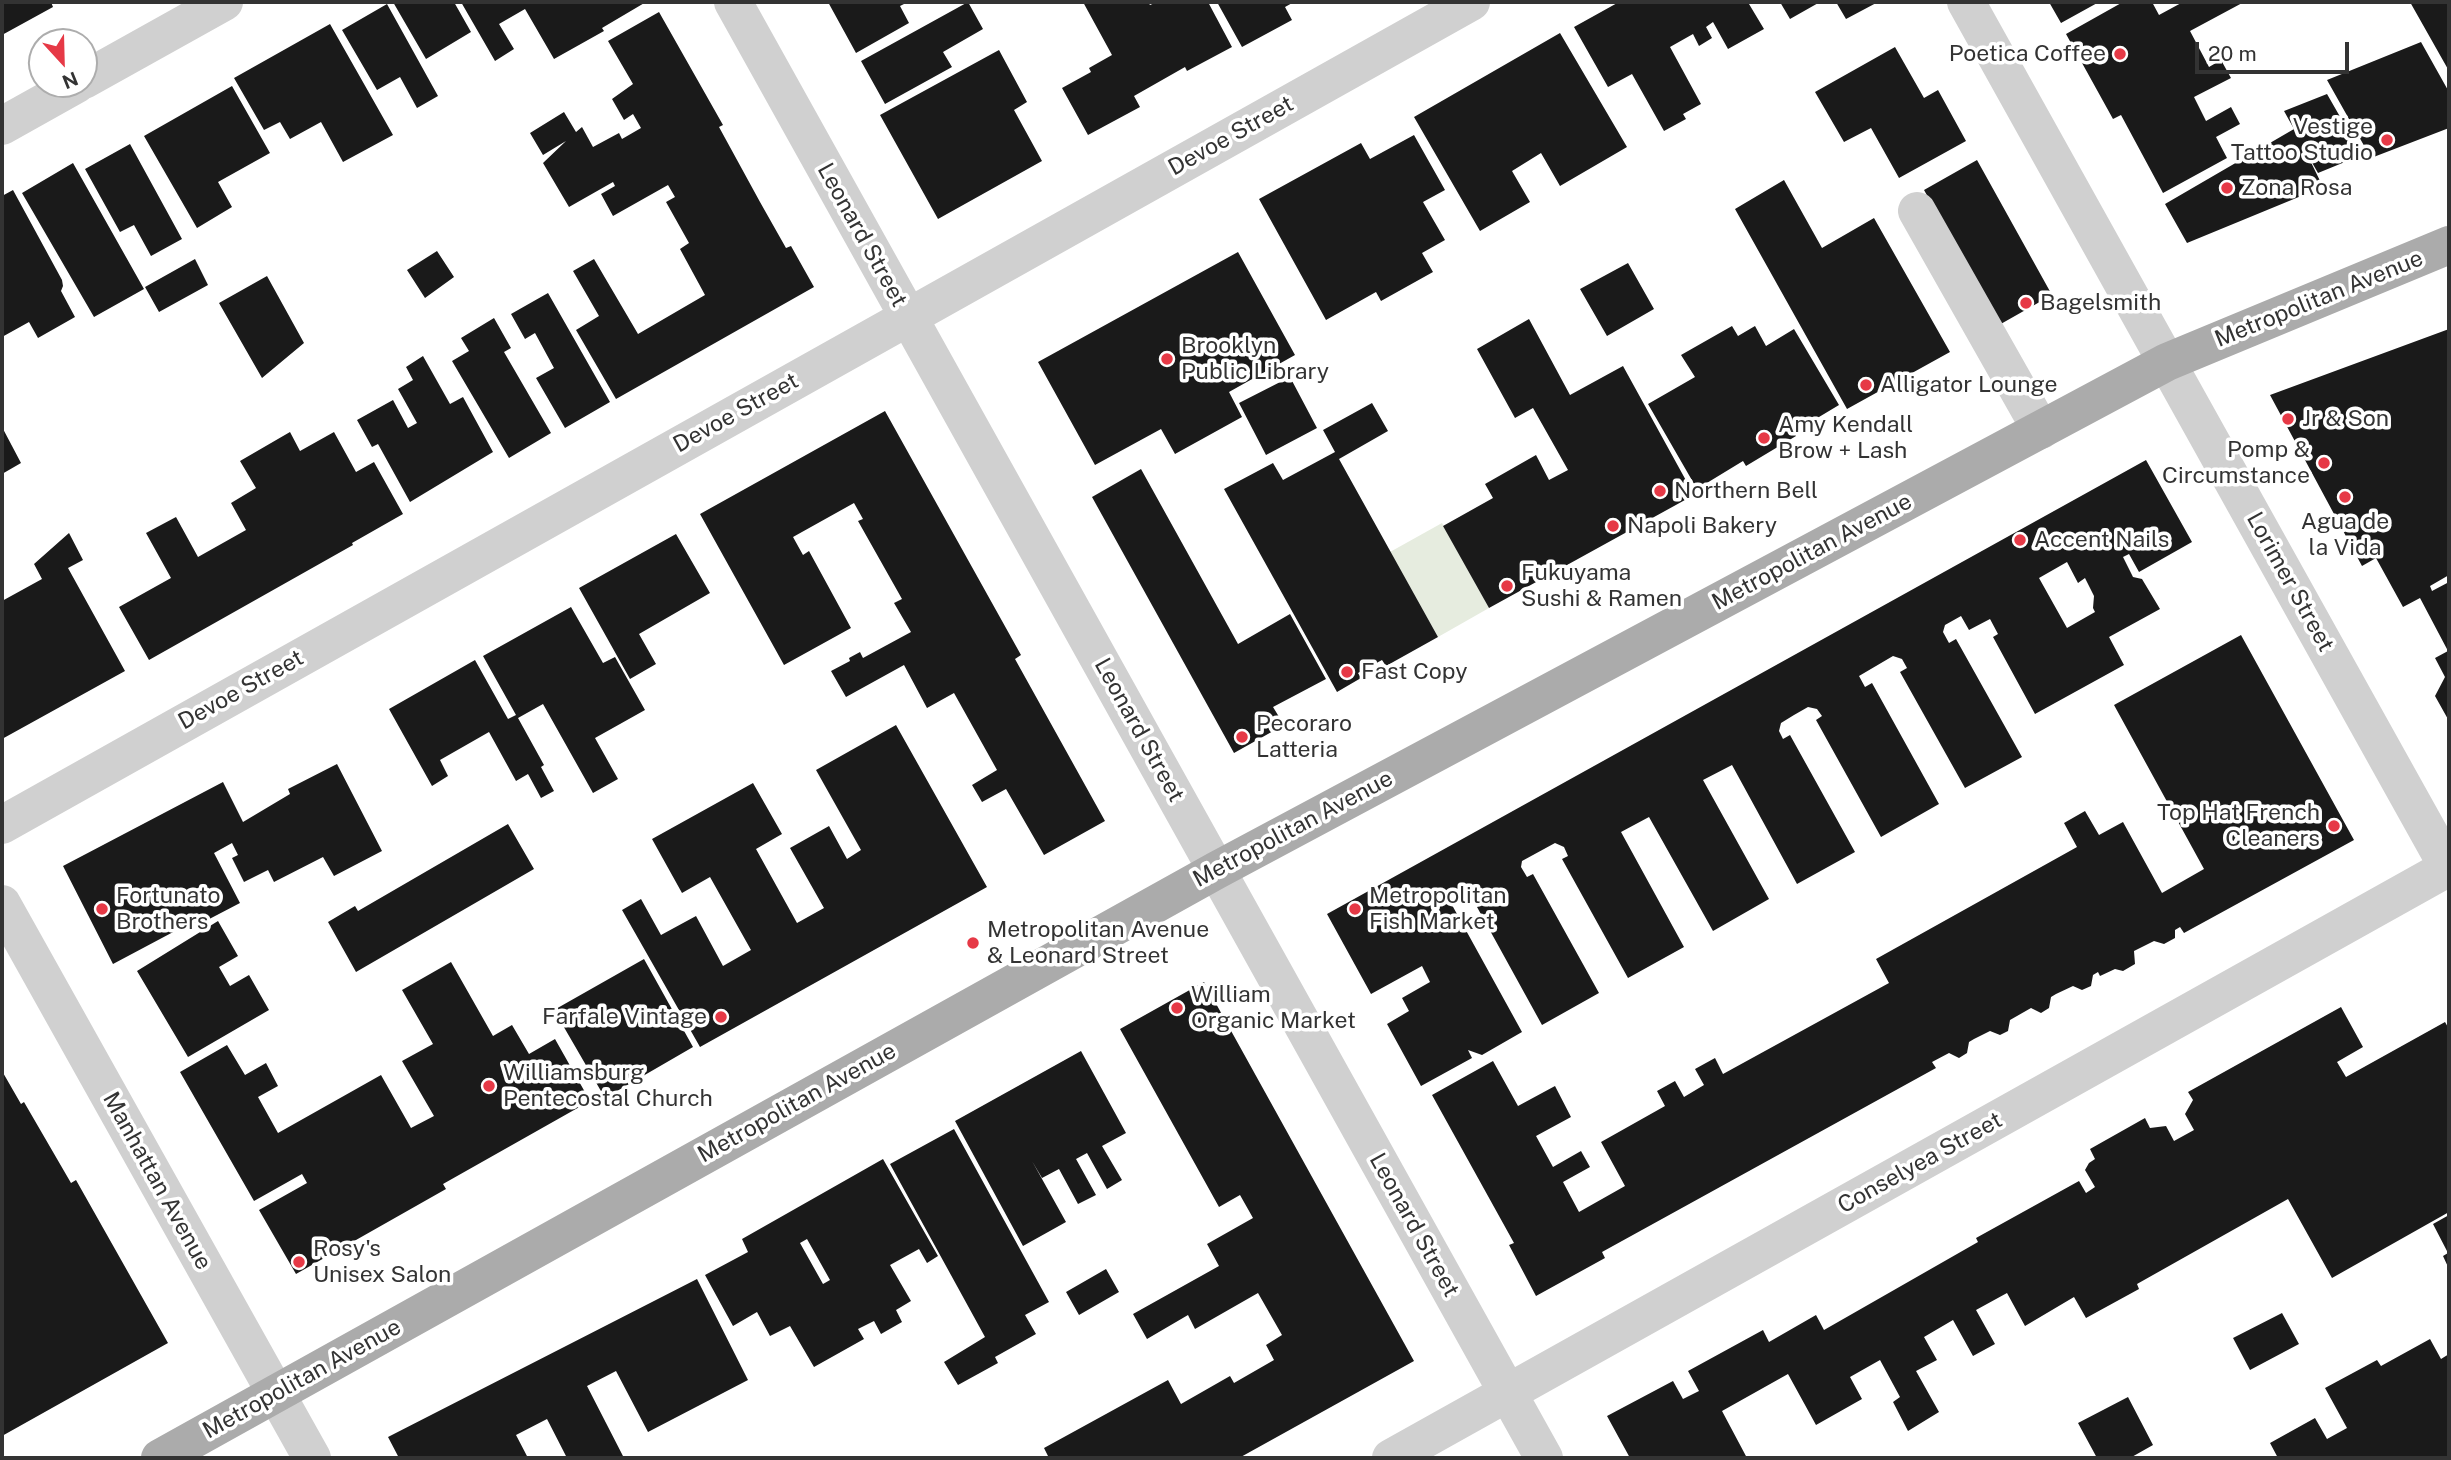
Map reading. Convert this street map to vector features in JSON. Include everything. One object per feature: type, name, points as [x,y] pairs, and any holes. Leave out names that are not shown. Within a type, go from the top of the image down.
[{"type":"main road","name":"Metropolitan Avenue","points":[[160,1458],[1217,870],[2167,362],[2449,245]]},
{"type":"street","points":[[98,72],[224,2]]},
{"type":"street","name":"Leonard Street","points":[[733,2],[1544,1458]]},
{"type":"street","name":"Devoe Street","points":[[2,825],[1471,2]]},
{"type":"street","name":"Lorimer Street","points":[[1966,2],[2449,868]]},
{"type":"street","points":[[2,126],[52,98]]},
{"type":"street","points":[[1917,211],[2041,429]]},
{"type":"street","name":"Conselyea Street","points":[[1391,1458],[2449,868]]},
{"type":"street","name":"Manhattan Avenue","points":[[2,904],[312,1458]]},
{"type":"shaded area","points":[[1442,523],[1489,608],[1438,637],[1390,552]]},
{"type":"building","points":[[2,2],[51,2],[53,7],[2,35]]},
{"type":"building","points":[[393,2],[454,2],[471,32],[426,59]]},
{"type":"building","points":[[461,2],[646,2],[602,28],[604,31],[554,59],[525,9],[499,24],[514,49],[495,61]]},
{"type":"building","points":[[828,2],[908,2],[900,6],[909,23],[856,53]]},
{"type":"building","points":[[968,2],[983,29],[943,52],[952,67],[885,104],[861,61]]},
{"type":"building","points":[[1083,2],[1148,2],[1150,5],[1157,2],[1208,2],[1232,47],[1187,71],[1185,67],[1134,96],[1140,107],[1088,135],[1062,88],[1091,72],[1089,68],[1112,55]]},
{"type":"building","points":[[1217,2],[1294,2],[1285,7],[1292,20],[1242,47]]},
{"type":"building","points":[[1619,2],[1754,2],[1749,4],[1764,29],[1728,49],[1713,22],[1706,27],[1712,38],[1699,46],[1693,34],[1670,47],[1701,104],[1683,114],[1686,119],[1664,131],[1632,74],[1608,87],[1574,27]]},
{"type":"building","points":[[1780,2],[1820,2],[1790,19]]},
{"type":"building","points":[[1836,2],[1878,2],[1846,19]]},
{"type":"building","points":[[2049,2],[2099,2],[2061,23]]},
{"type":"building","points":[[2123,2],[2152,2],[2159,15],[2183,2],[2244,2],[2190,31],[2209,67],[2221,60],[2231,78],[2194,97],[2206,121],[2231,107],[2240,124],[2216,137],[2227,158],[2163,193],[2121,115],[2113,119],[2066,34]]},
{"type":"building","points":[[2410,2],[2449,2],[2449,71]]},
{"type":"building","points":[[387,4],[438,96],[417,108],[400,77],[377,90],[342,30]]},
{"type":"building","points":[[659,12],[723,125],[719,127],[760,202],[786,248],[791,246],[814,287],[616,399],[576,330],[599,316],[573,271],[594,259],[638,334],[705,295],[680,249],[689,243],[666,202],[675,197],[668,185],[613,216],[601,194],[615,186],[613,182],[569,207],[543,163],[566,141],[543,155],[530,133],[564,112],[576,132],[582,127],[593,147],[619,133],[622,139],[641,128],[633,114],[624,120],[612,99],[633,84],[608,41]]},
{"type":"building","points":[[330,24],[393,135],[343,162],[321,122],[290,139],[280,122],[264,130],[234,78]]},
{"type":"building","points":[[1560,33],[1627,147],[1560,186],[1541,153],[1512,171],[1530,202],[1480,231],[1414,117]]},
{"type":"building","points":[[2421,42],[2449,92],[2449,128],[2371,158],[2327,80]]},
{"type":"building","points":[[1895,47],[1924,98],[1938,90],[1966,141],[1899,178],[1871,128],[1844,142],[1815,92]]},
{"type":"building","points":[[999,50],[1027,102],[1014,110],[1042,161],[938,219],[880,115]]},
{"type":"building","points":[[232,86],[270,153],[218,182],[232,207],[197,228],[144,136]]},
{"type":"building","points":[[2327,94],[2362,155],[2318,173],[2306,152],[2323,187],[2187,243],[2165,204],[2294,129],[2284,111]]},
{"type":"building","points":[[1414,135],[1445,190],[1423,202],[1445,240],[1422,253],[1433,272],[1381,301],[1376,292],[1326,320],[1259,199],[1361,143],[1370,159]]},
{"type":"building","points":[[130,144],[182,239],[151,256],[134,225],[120,232],[85,169]]},
{"type":"building","points":[[1977,160],[2052,295],[1999,325],[1924,190]]},
{"type":"building","points":[[73,163],[144,289],[94,317],[22,193]]},
{"type":"building","points":[[1784,180],[1822,248],[1874,218],[1950,352],[1847,409],[1735,209]]},
{"type":"building","points":[[13,190],[62,280],[61,291],[75,317],[38,338],[29,322],[2,337],[2,196]]},
{"type":"building","points":[[437,251],[454,277],[425,298],[407,270]]},
{"type":"building","name":"Brooklyn Public Library","points":[[1238,252],[1295,355],[1229,392],[1242,417],[1175,454],[1161,429],[1095,465],[1038,362]]},
{"type":"building","points":[[195,259],[208,285],[159,312],[145,287]]},
{"type":"building","points":[[1628,263],[1654,309],[1607,336],[1580,289]]},
{"type":"building","points":[[267,276],[304,343],[262,378],[219,303]]},
{"type":"building","points":[[548,293],[610,402],[565,428],[536,378],[554,368],[535,333],[525,339],[511,314]]},
{"type":"building","points":[[494,318],[511,348],[504,352],[551,433],[509,458],[452,361],[469,351],[461,338]]},
{"type":"building","points":[[1529,319],[1570,395],[1623,366],[1694,495],[1489,608],[1443,526],[1493,498],[1485,484],[1536,455],[1549,480],[1568,470],[1533,408],[1515,418],[1477,349]]},
{"type":"building","points":[[1732,326],[1738,336],[1755,326],[1766,346],[1794,329],[1839,405],[1794,432],[1796,436],[1746,466],[1743,461],[1697,489],[1648,404],[1695,377],[1681,355]]},
{"type":"building","points":[[2449,329],[2449,575],[2430,586],[2432,591],[2449,582],[2449,721],[2435,696],[2445,677],[2435,658],[2448,651],[2420,598],[2403,607],[2376,558],[2362,566],[2270,395]]},
{"type":"building","points":[[423,356],[450,404],[463,397],[493,452],[410,502],[378,444],[372,447],[357,420],[393,400],[408,428],[417,423],[398,389],[413,380],[406,367]]},
{"type":"building","points":[[1290,377],[1317,428],[1266,455],[1239,403]]},
{"type":"building","points":[[1372,403],[1388,431],[1339,459],[1438,637],[1386,666],[1382,660],[1358,673],[1361,678],[1337,692],[1224,489],[1273,463],[1283,480],[1335,452],[1323,430]]},
{"type":"building","points":[[885,411],[1021,655],[1015,659],[1105,821],[1044,855],[1006,789],[982,802],[972,785],[997,770],[954,693],[927,708],[904,665],[846,697],[831,671],[860,652],[863,658],[911,632],[894,603],[902,599],[858,521],[863,519],[854,503],[793,537],[803,555],[809,551],[851,628],[784,665],[700,514]]},
{"type":"building","points":[[2,427],[21,463],[2,474]]},
{"type":"building","points":[[290,432],[300,451],[334,432],[356,472],[374,462],[403,514],[149,660],[119,607],[171,578],[146,533],[176,517],[198,557],[246,530],[231,503],[256,488],[240,461]]},
{"type":"building","points":[[2146,460],[2192,542],[2139,572],[2129,554],[2123,557],[2133,577],[2142,579],[2160,609],[2109,637],[2124,665],[2035,714],[1993,637],[1998,634],[1990,619],[1969,630],[1961,616],[1945,625],[1943,632],[1949,643],[1956,639],[2022,757],[1965,788],[1900,672],[1907,668],[1902,659],[1893,656],[1859,676],[1865,687],[1872,683],[1939,804],[1881,837],[1816,720],[1822,716],[1817,709],[1808,707],[1781,723],[1779,731],[1783,739],[1790,735],[1855,852],[1797,884],[1732,765],[1703,780],[1769,899],[1713,931],[1649,817],[1621,832],[1684,947],[1628,978],[1562,859],[1568,856],[1564,847],[1555,843],[1522,861],[1521,867],[1527,877],[1533,874],[1599,993],[1542,1025],[1477,907],[1481,905],[1474,893],[1452,905],[1522,1032],[1482,1055],[1468,1050],[1472,1058],[1421,1086],[1387,1024],[1409,1011],[1402,998],[1430,982],[1422,966],[1371,994],[1327,914]],"holes":[[[2067,562],[2078,583],[2085,578],[2094,596],[2095,612],[2067,628],[2039,578]]]},
{"type":"building","points":[[1141,469],[1238,644],[1290,614],[1326,679],[1273,707],[1284,725],[1234,753],[1092,497]]},
{"type":"building","points":[[69,533],[83,560],[68,568],[125,671],[2,739],[2,601],[42,579],[34,564]]},
{"type":"building","points":[[676,534],[710,593],[639,634],[656,664],[630,679],[579,588]]},
{"type":"building","points":[[571,607],[603,663],[615,657],[645,710],[595,738],[618,779],[593,793],[543,704],[518,718],[544,765],[541,767],[554,791],[541,798],[528,774],[516,781],[489,732],[440,760],[448,776],[432,786],[389,709],[475,660],[508,719],[516,715],[483,656]]},
{"type":"building","points":[[2241,635],[2354,840],[2184,933],[2180,927],[2175,930],[2175,938],[2164,944],[2154,941],[2134,951],[2135,964],[2123,971],[2115,969],[2100,976],[2098,972],[2093,975],[2091,986],[2082,990],[2073,986],[2051,997],[2049,1008],[2041,1013],[2031,1008],[2010,1020],[2008,1031],[2000,1035],[1990,1031],[1974,1039],[1969,1042],[1967,1053],[1959,1058],[1949,1053],[1932,1062],[1936,1068],[1602,1252],[1605,1258],[1536,1296],[1509,1245],[1514,1243],[1432,1095],[1493,1061],[1518,1106],[1555,1086],[1571,1117],[1536,1136],[1553,1167],[1581,1151],[1590,1167],[1563,1182],[1579,1212],[1625,1186],[1601,1142],[1665,1106],[1657,1091],[1675,1081],[1684,1097],[1704,1085],[1695,1069],[1715,1058],[1723,1074],[1889,983],[1876,959],[2077,847],[2064,823],[2085,811],[2099,835],[2123,822],[2162,893],[2204,869],[2114,705]]},
{"type":"building","points":[[896,725],[987,887],[700,1047],[622,910],[641,899],[661,935],[696,916],[723,966],[751,950],[710,877],[682,893],[652,839],[753,783],[782,834],[756,849],[797,923],[824,908],[790,848],[829,826],[847,859],[861,850],[816,770]]},
{"type":"building","points":[[337,764],[382,851],[334,876],[323,857],[274,882],[268,870],[244,882],[232,858],[238,855],[232,843],[214,853],[240,903],[194,927],[192,922],[113,964],[63,866],[223,782],[243,822],[290,794],[288,789]]},
{"type":"building","points":[[508,824],[534,869],[356,972],[328,922],[355,906],[358,911]]},
{"type":"building","points":[[218,921],[238,956],[219,967],[230,986],[249,975],[269,1010],[188,1057],[137,971]]},
{"type":"building","points":[[644,959],[693,1047],[605,1098],[554,1010]]},
{"type":"building","points":[[451,962],[493,1036],[512,1025],[529,1054],[555,1039],[590,1101],[443,1184],[446,1189],[296,1274],[259,1210],[307,1183],[302,1174],[254,1201],[180,1072],[227,1045],[245,1075],[266,1063],[278,1086],[258,1097],[278,1133],[381,1075],[411,1128],[434,1116],[402,1061],[433,1044],[402,990]]},
{"type":"building","points":[[1204,982],[1414,1361],[1239,1458],[1049,1458],[1044,1448],[1168,1380],[1181,1404],[1230,1376],[1234,1383],[1274,1360],[1266,1345],[1282,1335],[1258,1293],[1195,1329],[1188,1315],[1147,1339],[1133,1314],[1219,1266],[1207,1244],[1253,1218],[1240,1195],[1219,1207],[1120,1029]]},
{"type":"building","points":[[2341,1007],[2363,1047],[2337,1062],[2346,1077],[2445,1022],[2449,1029],[2449,1212],[2332,1278],[2288,1199],[2137,1284],[2139,1289],[2086,1318],[2074,1297],[2025,1326],[2007,1293],[1976,1310],[1995,1344],[1973,1356],[1953,1320],[1924,1337],[1937,1360],[1916,1371],[1939,1412],[1908,1431],[1893,1402],[1900,1397],[1880,1360],[1850,1377],[1862,1399],[1816,1425],[1788,1374],[1722,1411],[1747,1458],[1630,1458],[1607,1416],[1673,1381],[1683,1399],[1699,1391],[1688,1371],[1763,1330],[1769,1342],[1816,1315],[1824,1330],[1978,1242],[1976,1238],[2079,1181],[2086,1193],[2095,1187],[2085,1170],[2095,1159],[2090,1149],[2145,1118],[2150,1128],[2166,1126],[2174,1141],[2194,1130],[2185,1114],[2193,1100],[2188,1092]]},
{"type":"building","points":[[1081,1051],[1126,1133],[1102,1146],[1122,1180],[1107,1189],[1087,1153],[1076,1159],[1096,1195],[1078,1204],[1059,1169],[1042,1178],[1032,1161],[1066,1222],[1023,1246],[955,1121]]},
{"type":"building","points":[[2,1071],[21,1104],[24,1102],[71,1183],[76,1180],[168,1343],[2,1436]]},
{"type":"building","points":[[954,1129],[1049,1302],[1025,1315],[1036,1334],[995,1357],[998,1363],[958,1385],[944,1362],[985,1337],[890,1164]]},
{"type":"building","points":[[883,1159],[938,1256],[927,1263],[919,1249],[890,1265],[911,1301],[896,1310],[902,1322],[881,1334],[874,1321],[858,1329],[864,1339],[814,1367],[790,1326],[770,1336],[757,1312],[733,1326],[705,1275],[748,1252],[742,1239]],"holes":[[[807,1239],[830,1280],[823,1284],[800,1243]]]},
{"type":"building","points":[[2449,1215],[2449,1269],[2443,1256],[2448,1253],[2433,1224]]},
{"type":"building","points":[[1106,1269],[1119,1292],[1079,1315],[1066,1292]]},
{"type":"building","points":[[697,1279],[748,1380],[648,1432],[616,1371],[587,1386],[624,1458],[567,1458],[547,1419],[516,1435],[528,1458],[399,1458],[388,1437]]},
{"type":"building","points":[[2282,1313],[2299,1344],[2250,1370],[2233,1338]]},
{"type":"building","points":[[2430,1339],[2441,1359],[2449,1354],[2449,1458],[2278,1458],[2270,1443],[2315,1418],[2327,1439],[2347,1428],[2325,1388],[2377,1360],[2381,1366]]},
{"type":"building","points":[[2128,1397],[2153,1445],[2130,1458],[2097,1458],[2078,1423]]},
{"type":"place","name":"Poetica Coffee","points":[[2120,54]]},
{"type":"place","name":"Vestige Tattoo Studio","points":[[2387,140]]},
{"type":"place","name":"Zona Rosa","points":[[2227,188]]},
{"type":"place","name":"Bagelsmith","points":[[2026,303]]},
{"type":"place","name":"Brooklyn Public Library","points":[[1167,359]]},
{"type":"place","name":"Alligator Lounge","points":[[1866,385]]},
{"type":"place","name":"Jr & Son","points":[[2288,419]]},
{"type":"place","name":"Amy Kendall Brow + Lash","points":[[1764,438]]},
{"type":"place","name":"Pomp & Circumstance","points":[[2324,463]]},
{"type":"place","name":"Northern Bell","points":[[1660,491]]},
{"type":"place","name":"Agua de la Vida","points":[[2345,497]]},
{"type":"place","name":"Napoli Bakery","points":[[1613,526]]},
{"type":"place","name":"Accent Nails","points":[[2020,540]]},
{"type":"place","name":"Fukuyama Sushi & Ramen","points":[[1507,586]]},
{"type":"place","name":"Fast Copy","points":[[1347,672]]},
{"type":"place","name":"Pecoraro Latteria","points":[[1242,737]]},
{"type":"place","name":"Top Hat French Cleaners","points":[[2334,826]]},
{"type":"place","name":"Fortunato Brothers","points":[[102,909]]},
{"type":"place","name":"Metropolitan Fish Market","points":[[1355,909]]},
{"type":"place","name":"Metropolitan Avenue & Leonard Street","points":[[973,943]]},
{"type":"place","name":"William Organic Market","points":[[1177,1008]]},
{"type":"place","name":"Farfale Vintage","points":[[721,1017]]},
{"type":"place","name":"Williamsburg Pentecostal Church","points":[[489,1086]]},
{"type":"place","name":"Rosy's Unisex Salon","points":[[299,1262]]}]
